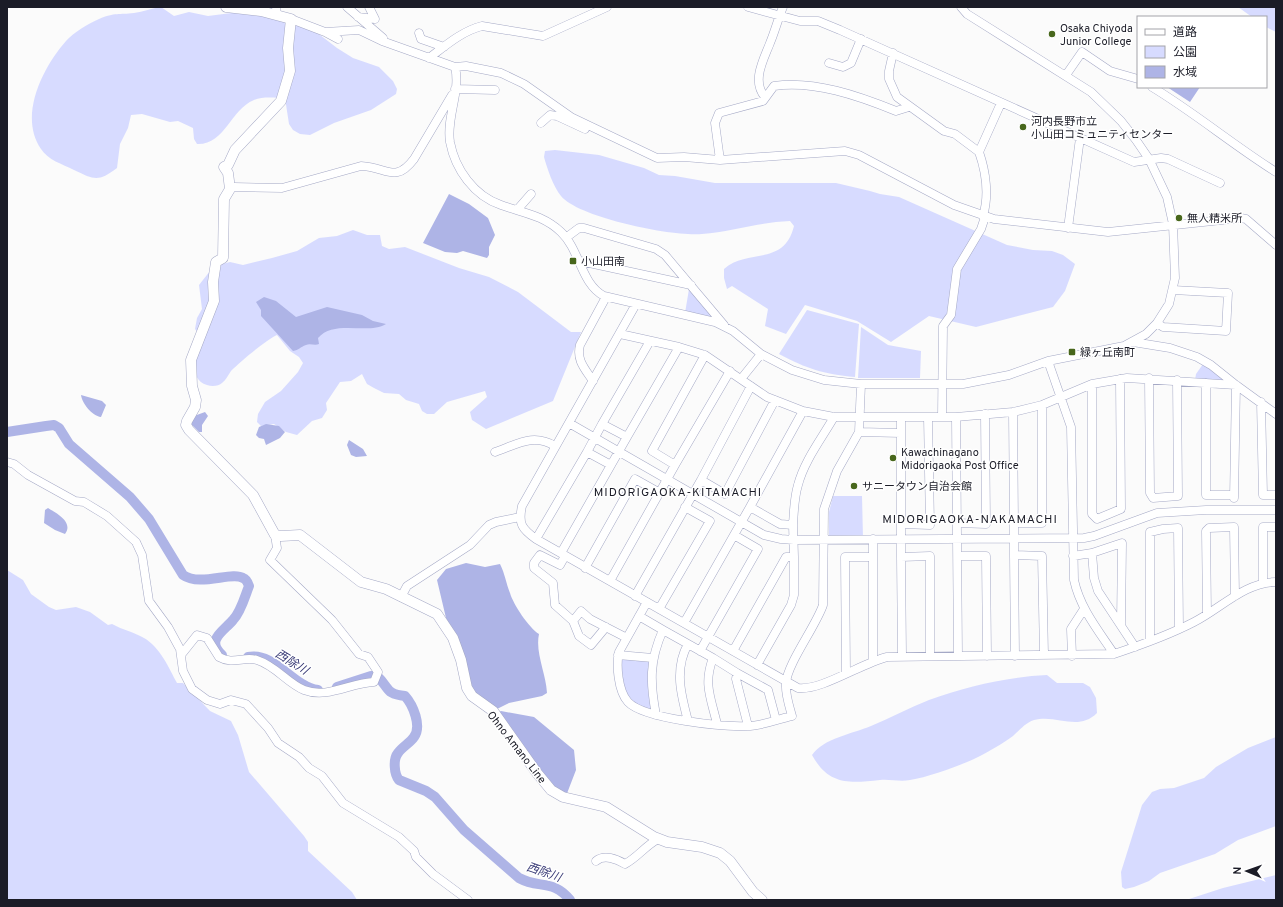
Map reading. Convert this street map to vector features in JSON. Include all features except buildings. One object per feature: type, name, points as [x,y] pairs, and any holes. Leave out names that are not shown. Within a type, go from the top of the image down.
[{"type":"main road","points":[[226,7],[277,11],[291,19],[288,48],[290,71],[281,101],[235,150],[228,165],[224,167],[228,173],[230,189],[224,199],[223,258],[216,262],[214,301],[191,360],[192,386],[196,400],[186,425],[253,495],[275,535]]},
{"type":"main road","name":"Ohno Amano Line","points":[[275,535],[300,535],[360,582],[386,589],[437,614],[445,625],[461,660],[467,688],[472,696],[493,712],[536,773],[551,790],[564,797],[606,806],[658,839],[667,842],[702,846],[720,853],[762,900]]},
{"type":"street","points":[[347,7],[358,18],[389,42]]},
{"type":"street","points":[[358,18],[375,19],[369,7]]},
{"type":"street","points":[[429,58],[473,28],[482,26],[543,36],[607,7]]},
{"type":"street","points":[[748,7],[781,11],[800,21],[818,22],[893,53],[1134,162],[1168,159],[1220,183]]},
{"type":"street","points":[[567,237],[579,228],[584,228],[656,249],[673,263],[726,327],[761,354],[792,370],[824,380],[861,384],[963,384],[1009,375],[1048,361],[1116,348],[1133,342],[1146,334],[1157,323],[1169,304],[1175,278],[1173,224],[1167,197],[1149,160],[1136,140],[1107,107],[1091,92],[967,14],[961,7]]},
{"type":"street","points":[[765,97],[760,92],[762,61],[770,44],[781,11]]},
{"type":"street","points":[[291,19],[325,32],[338,39]]},
{"type":"street","points":[[325,32],[359,30],[382,41],[389,42],[455,67],[466,66],[501,73],[524,84],[571,117],[623,141],[649,156],[657,158],[684,157],[720,160],[845,151],[859,155],[954,205],[984,216],[1108,232],[1173,224],[1196,224],[1241,218],[1246,219],[1276,245]]},
{"type":"street","points":[[419,33],[421,39],[444,47]]},
{"type":"street","points":[[829,63],[843,67],[851,63],[861,39]]},
{"type":"street","points":[[1066,75],[1082,52],[1110,71],[1137,79]]},
{"type":"street","points":[[893,53],[889,71],[889,79],[897,97],[944,131],[955,134],[979,152]]},
{"type":"street","points":[[455,67],[457,79],[449,133],[452,153],[463,174],[486,198],[542,218],[567,237],[591,285],[598,293],[606,297],[702,319],[726,327]]},
{"type":"street","points":[[720,160],[715,123],[719,113],[762,101],[774,86],[813,87],[860,96],[896,112],[909,107]]},
{"type":"street","points":[[1154,88],[1204,121],[1240,149],[1276,172]]},
{"type":"street","points":[[230,189],[234,187],[282,188],[361,166],[373,166],[392,173],[401,172],[407,168],[414,159],[455,90]]},
{"type":"street","points":[[455,90],[495,90]]},
{"type":"street","points":[[942,417],[943,326],[951,315],[957,268],[978,234],[984,216],[986,204],[985,177],[979,152],[1002,103]]},
{"type":"street","points":[[542,123],[546,117],[550,115],[557,116],[586,130],[616,141],[623,141]]},
{"type":"street","points":[[1068,228],[1080,138]]},
{"type":"street","points":[[517,210],[531,194]]},
{"type":"street","points":[[580,261],[691,285]]},
{"type":"street","points":[[1157,323],[1164,327],[1226,331],[1228,293],[1173,290]]},
{"type":"street","points":[[593,381],[580,362],[578,351],[606,297]]},
{"type":"street","points":[[636,304],[522,506],[520,517],[524,530],[536,539],[585,568],[798,688],[811,688],[873,660],[902,656],[1072,656],[1114,654],[1179,629],[1236,596],[1263,583],[1276,582]]},
{"type":"street","points":[[620,334],[679,347],[705,355],[751,386],[775,400],[803,411],[834,417],[956,417],[1013,412],[1042,405],[1092,384],[1120,379],[1149,378],[1236,385]]},
{"type":"street","points":[[536,539],[650,341]]},
{"type":"street","points":[[1133,342],[1176,350],[1197,357],[1211,365],[1276,414]]},
{"type":"street","points":[[606,628],[591,645],[579,636],[573,621],[555,606],[552,583],[534,568],[534,563],[540,555],[560,565],[563,554],[611,465],[679,347]]},
{"type":"street","points":[[741,379],[761,354]]},
{"type":"street","points":[[675,465],[652,452],[705,355]]},
{"type":"street","points":[[1048,361],[1062,396],[1071,427],[1073,556],[1074,580],[1077,595],[1084,609],[1114,654]]},
{"type":"street","points":[[610,581],[730,371]]},
{"type":"street","points":[[1149,378],[1150,493],[1153,498],[1178,496],[1177,380]]},
{"type":"street","points":[[1092,384],[1092,514],[1097,519],[1121,509],[1120,379]]},
{"type":"street","points":[[1206,383],[1206,496],[1234,497],[1236,385]]},
{"type":"street","points":[[647,602],[618,655],[618,672],[625,697],[629,703],[656,715],[688,721],[717,724],[748,726],[792,716],[786,682],[790,669],[819,618],[823,605],[824,509],[828,493],[837,471],[859,432],[861,384]]},
{"type":"street","points":[[635,596],[692,493],[701,480],[751,386]]},
{"type":"street","points":[[701,480],[725,494],[775,400]]},
{"type":"street","points":[[1261,402],[1263,495],[1276,495]]},
{"type":"street","points":[[1014,523],[1042,524],[1042,405]]},
{"type":"street","points":[[684,623],[741,521],[750,508],[803,411]]},
{"type":"street","points":[[1013,412],[1015,656]]},
{"type":"street","points":[[957,523],[986,524],[985,414]]},
{"type":"street","points":[[757,665],[791,605],[794,595],[793,525],[794,502],[798,483],[805,467],[834,417]]},
{"type":"street","points":[[901,417],[902,656]]},
{"type":"street","points":[[901,524],[930,525],[928,417]]},
{"type":"street","points":[[956,417],[958,656]]},
{"type":"street","points":[[569,423],[764,535],[794,540],[1073,538],[1094,536],[1162,512],[1276,510]]},
{"type":"street","points":[[602,424],[627,437]]},
{"type":"street","points":[[859,432],[901,433]]},
{"type":"street","points":[[495,452],[531,439],[541,439],[555,446]]},
{"type":"street","points":[[586,452],[611,465]]},
{"type":"street","points":[[7,462],[14,464],[28,475],[75,501],[84,502],[106,516],[136,542],[142,555],[149,601],[168,627],[181,655],[183,671],[192,689],[207,700],[220,704],[231,700],[246,704],[268,728],[278,743],[300,757],[309,768],[322,776],[343,803],[399,837],[414,851],[416,857],[432,874],[468,900]]},
{"type":"street","points":[[585,568],[635,479],[660,493]]},
{"type":"street","points":[[659,609],[710,521],[685,507]]},
{"type":"street","points":[[750,508],[780,524],[793,525]]},
{"type":"street","points":[[401,597],[407,586],[470,545],[489,526],[496,522],[520,517]]},
{"type":"street","points":[[1207,614],[1206,531],[1209,528],[1234,527],[1236,596]]},
{"type":"street","points":[[1263,583],[1263,527],[1276,527]]},
{"type":"street","points":[[1150,641],[1150,532],[1163,529],[1178,528],[1179,629]]},
{"type":"street","points":[[181,655],[197,635],[207,638],[219,658],[231,662],[251,659],[260,661],[304,690],[319,693],[330,692],[374,682],[376,675],[368,657],[359,654],[332,620],[270,560],[277,548],[275,535]]},
{"type":"street","points":[[700,651],[758,549],[734,535]]},
{"type":"street","points":[[873,539],[873,660]]},
{"type":"street","points":[[1073,556],[1092,553],[1122,543],[1121,624]]},
{"type":"street","points":[[1092,553],[1094,578],[1098,591],[1135,647]]},
{"type":"street","points":[[1014,555],[1042,556],[1044,656]]},
{"type":"street","points":[[846,673],[844,557],[873,556]]},
{"type":"street","points":[[901,557],[930,556],[930,656]]},
{"type":"street","points":[[958,556],[986,556],[987,656]]},
{"type":"street","points":[[732,651],[786,557],[794,557]]},
{"type":"street","points":[[1072,656],[1071,629],[1084,609]]},
{"type":"street","points":[[573,621],[581,611],[606,628],[627,638]]},
{"type":"street","points":[[639,616],[768,690],[776,720]]},
{"type":"street","points":[[656,715],[651,687],[653,658],[663,630]]},
{"type":"street","points":[[688,644],[682,659],[680,673],[680,688],[688,721]]},
{"type":"street","points":[[618,655],[653,658]]},
{"type":"street","points":[[713,658],[708,672],[707,681],[717,724]]},
{"type":"street","points":[[737,673],[736,679],[748,726]]},
{"type":"street","points":[[596,861],[600,858],[604,858],[619,860],[625,864],[638,856],[646,845],[658,839]]},
{"type":"green space","points":[[161,7],[174,16],[189,12],[208,16],[247,11],[311,28],[353,58],[379,67],[393,81],[397,89],[396,94],[371,110],[334,123],[310,135],[300,134],[293,130],[289,124],[285,98],[265,98],[254,100],[239,111],[221,133],[214,139],[207,143],[197,144],[194,139],[193,128],[178,121],[170,122],[142,114],[131,115],[128,128],[120,144],[117,168],[105,176],[96,178],[87,176],[47,156],[41,149],[35,136],[32,122],[33,107],[36,92],[42,78],[57,52],[73,34],[99,19],[113,15],[129,14]]},
{"type":"green space","points":[[1238,7],[1276,7],[1276,32],[1267,28],[1267,16],[1251,16]]},
{"type":"green space","points":[[555,150],[599,155],[644,168],[659,175],[675,176],[715,183],[836,183],[899,197],[1007,245],[1033,250],[1052,251],[1063,255],[1075,264],[1065,291],[1053,307],[976,327],[929,316],[891,342],[857,321],[805,305],[786,334],[765,326],[768,309],[732,286],[727,289],[724,278],[724,269],[743,259],[774,252],[782,247],[789,239],[794,226],[790,221],[768,223],[713,233],[689,234],[650,229],[606,218],[587,212],[571,204],[558,192],[544,157],[545,151]]},
{"type":"green space","points":[[353,230],[367,235],[380,235],[382,246],[389,249],[405,247],[459,268],[489,277],[518,292],[571,332],[581,332],[553,401],[486,429],[472,420],[470,412],[487,397],[485,391],[447,402],[434,414],[427,414],[422,411],[419,404],[406,400],[399,394],[384,393],[367,384],[362,374],[351,381],[340,382],[326,403],[327,410],[322,418],[312,421],[297,435],[286,432],[274,424],[261,426],[257,422],[258,414],[265,402],[281,391],[298,372],[303,363],[299,357],[290,351],[277,335],[260,346],[241,362],[231,371],[221,384],[211,386],[201,382],[197,377],[194,363],[199,334],[195,329],[197,318],[202,309],[199,285],[214,266],[230,262],[243,265],[272,258],[297,251],[319,238],[337,236]]},
{"type":"green space","points":[[689,289],[693,289],[714,320],[685,313]]},
{"type":"green space","points":[[807,310],[859,324],[855,377],[816,370],[798,364],[779,354]]},
{"type":"green space","points":[[861,327],[888,345],[921,351],[920,378],[858,378]]},
{"type":"green space","points":[[1203,364],[1226,380],[1195,380],[1196,374]]},
{"type":"green space","points":[[833,496],[862,496],[863,538],[829,539],[829,512]]},
{"type":"green space","points":[[7,570],[23,580],[31,594],[49,607],[56,610],[76,607],[90,612],[108,625],[112,624],[150,642],[164,658],[177,683],[183,683],[210,711],[231,721],[238,735],[249,772],[304,836],[308,842],[308,851],[352,892],[357,900],[7,900]]},
{"type":"green space","points":[[619,658],[653,659],[655,714],[630,702],[625,696]]},
{"type":"green space","points":[[1047,675],[1057,683],[1083,683],[1090,687],[1096,698],[1097,713],[1090,719],[1075,722],[1051,719],[1031,721],[1013,736],[976,758],[944,771],[910,780],[850,782],[841,780],[826,772],[812,755],[817,749],[831,740],[871,726],[943,695],[972,686],[1002,680]]},
{"type":"green space","points":[[1276,737],[1276,826],[1238,840],[1215,854],[1160,873],[1149,881],[1134,887],[1125,889],[1122,887],[1121,872],[1142,805],[1152,792],[1160,789],[1174,788],[1204,778],[1216,767],[1248,748]]},
{"type":"green space","points":[[1276,875],[1276,900],[1186,900],[1223,888]]},
{"type":"water","points":[[1169,88],[1199,88],[1190,102]]},
{"type":"water","points":[[449,194],[469,204],[488,218],[495,235],[489,247],[489,255],[487,258],[463,251],[457,253],[445,252],[423,243]]},
{"type":"water","points":[[264,297],[276,301],[296,317],[327,307],[362,315],[373,321],[386,324],[379,327],[370,328],[333,329],[325,332],[318,338],[319,344],[308,344],[293,351],[261,316],[261,310],[256,302]]},
{"type":"water","points":[[81,395],[102,401],[106,405],[101,417],[88,409],[83,402]]},
{"type":"water","points":[[205,412],[208,416],[202,425],[202,432],[199,432],[191,424],[194,416]]},
{"type":"water","points":[[266,424],[279,426],[285,432],[280,438],[266,445],[264,439],[259,438],[256,435],[259,427]]},
{"type":"water","points":[[349,440],[363,449],[367,456],[356,457],[351,455],[347,445]]},
{"type":"water","points":[[48,508],[63,518],[66,522],[67,530],[65,534],[44,523],[45,510]]},
{"type":"water","points":[[466,563],[485,567],[500,564],[514,603],[526,621],[539,634],[538,648],[547,693],[542,696],[509,703],[497,709],[473,693],[457,640],[446,618],[437,580],[446,569]]},
{"type":"water","points":[[501,711],[534,717],[574,750],[576,770],[566,796],[553,789],[497,713]]},
{"type":"waterway","name":"西除川","points":[[7,432],[54,425],[59,428],[69,444],[130,497],[149,519],[183,575],[198,580],[231,576],[238,576],[245,579],[249,586],[241,608],[236,617],[221,632],[216,640],[215,645],[217,650],[222,655]]},
{"type":"waterway","name":"西除川","points":[[248,657],[267,659],[300,682],[318,690]]},
{"type":"waterway","name":"西除川","points":[[337,687],[371,676],[377,676],[388,690],[394,694],[405,696],[416,716],[417,727],[414,737],[396,756],[395,766],[396,774],[399,780],[426,791],[435,797],[464,830],[519,878],[558,889],[570,900]]},
{"type":"place","name":"Osaka Chiyoda Junior College","points":[[1052,34]]},
{"type":"place","name":"河内長野市立 小山田コミュニティセンター","points":[[1023,127]]},
{"type":"place","name":"無人精米所","points":[[1179,218]]},
{"type":"place","name":"小山田南","points":[[573,261]]},
{"type":"place","name":"緑ヶ丘南町","points":[[1072,352]]},
{"type":"place","name":"Kawachinagano Midorigaoka Post Office","points":[[893,458]]},
{"type":"place","name":"サニータウン自治会館","points":[[854,486]]},
{"type":"district","name":"MIDORIGAOKA-KITAMACHI","points":[[678,492]]},
{"type":"district","name":"MIDORIGAOKA-NAKAMACHI","points":[[970,519]]}]
